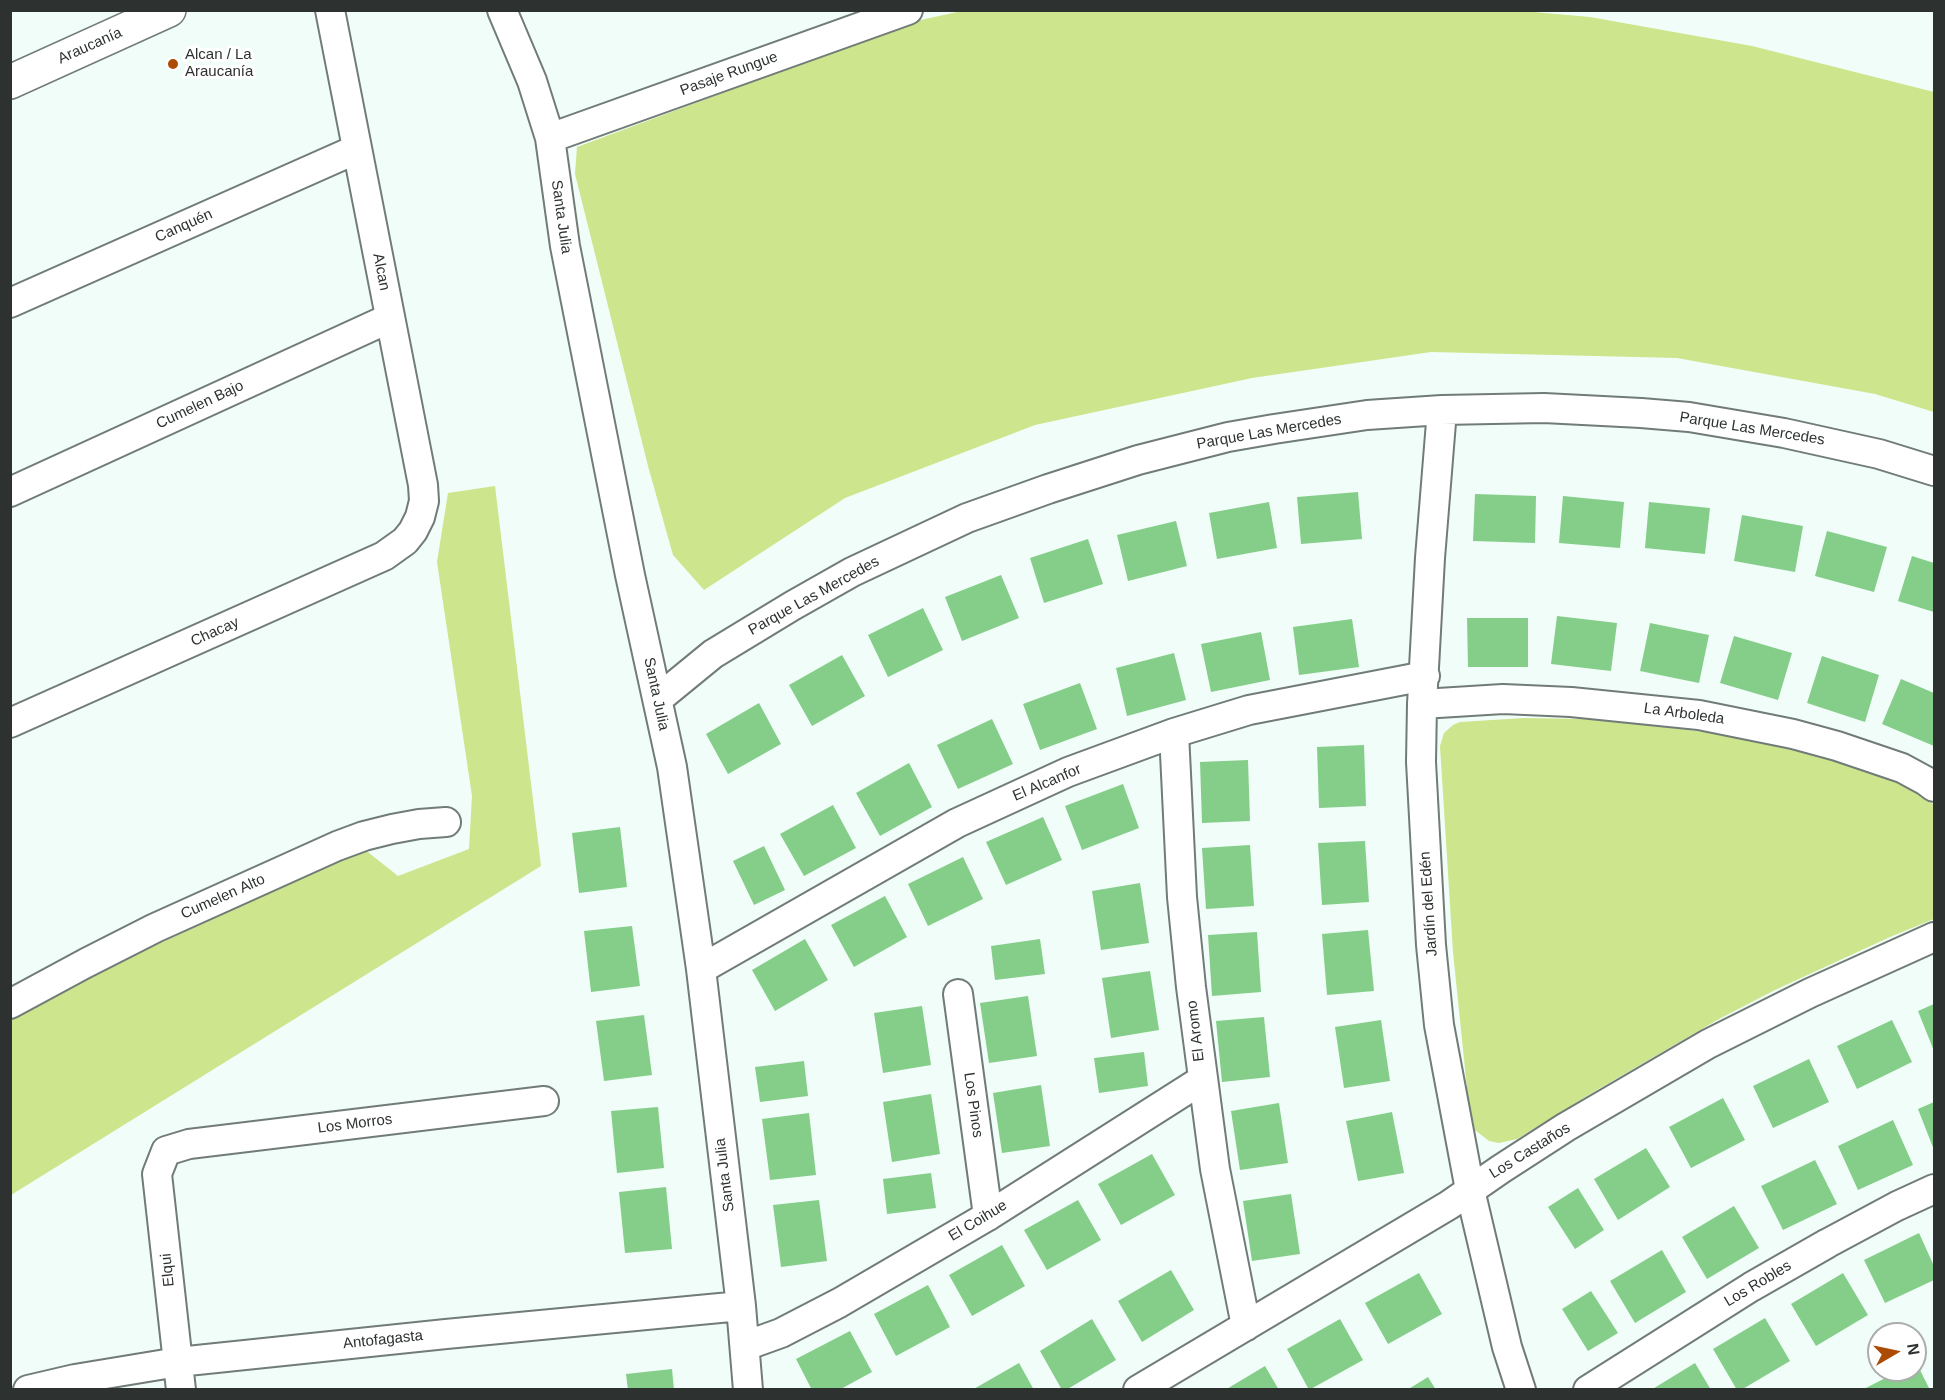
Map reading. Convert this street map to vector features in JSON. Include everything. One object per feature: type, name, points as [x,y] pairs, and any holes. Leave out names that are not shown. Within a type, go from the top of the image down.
[{"type":"street","name":"Araucanía","points":[[10,82],[130,19],[169,10]]},
{"type":"street","name":"Alcan","points":[[330,10],[423,485],[424,501],[413,531]]},
{"type":"street","name":"Santa Julia","points":[[502,10],[532,81],[550,138],[567,258],[630,575],[672,767],[701,969],[741,1306],[748,1389]]},
{"type":"street","name":"Pasaje Rungue","points":[[550,138],[908,10]]},
{"type":"street","name":"Canquén","points":[[10,303],[357,149]]},
{"type":"street","name":"Cumelen Bajo","points":[[10,492],[390,318]]},
{"type":"street","name":"Parque Las Mercedes","points":[[658,699],[713,654],[802,601],[862,567],[976,514],[1104,470],[1228,437],[1337,419],[1442,410],[1544,408],[1689,417],[1832,442],[1935,471]]},
{"type":"street","name":"Jardín del Edén","points":[[1442,410],[1430,558],[1423,690],[1421,762],[1425,852],[1439,1025],[1470,1190],[1508,1347],[1521,1389]]},
{"type":"street","name":"Chacay","points":[[10,723],[384,556],[405,541],[413,531]]},
{"type":"street","name":"El Alcanfor","points":[[701,969],[957,823],[1068,772],[1174,733],[1249,710],[1340,694],[1423,690]]},
{"type":"street","name":"La Arboleda","points":[[1423,690],[1503,699],[1612,705],[1699,715],[1793,734],[1838,746],[1902,768],[1935,787]]},
{"type":"street","name":"El Aromo","points":[[1174,733],[1183,909],[1202,1080],[1215,1169],[1246,1326]]},
{"type":"street","name":"Cumelen Alto","points":[[10,1004],[155,928],[337,846],[392,829],[446,822]]},
{"type":"street","name":"Los Castaños","points":[[1138,1389],[1449,1205],[1566,1128],[1708,1044],[1791,1002],[1935,937]]},
{"type":"street","name":"Los Pinos","points":[[958,994],[988,1216]]},
{"type":"street","name":"El Coihue","points":[[745,1346],[813,1318],[988,1216],[1202,1080]]},
{"type":"street","name":"Los Morros","points":[[166,1151],[189,1144],[544,1101]]},
{"type":"street","name":"Elqui","points":[[166,1151],[157,1174],[180,1376]]},
{"type":"street","name":"Los Robles","points":[[1588,1389],[1751,1287],[1838,1238],[1935,1189]]},
{"type":"street","name":"Antofagasta","points":[[28,1389],[75,1379],[180,1376],[446,1334],[741,1306]]},
{"type":"green space","points":[[1511,10],[1590,17],[1752,46],[1934,92],[1934,412],[1875,394],[1677,358],[1431,352],[1252,378],[1035,425],[845,498],[704,590],[673,555],[648,466],[575,174],[577,147],[916,21],[962,11]]},
{"type":"green space","points":[[495,486],[541,866],[11,1195],[10,1015],[33,1002],[364,849],[398,876],[469,849],[472,796],[437,562],[448,493]]},
{"type":"green space","points":[[1524,718],[1585,719],[1748,738],[1853,763],[1912,788],[1934,805],[1934,919],[1775,990],[1719,1019],[1517,1139],[1499,1143],[1489,1141],[1475,1130],[1468,1098],[1453,952],[1440,746],[1444,733],[1460,722]]},
{"type":"building","points":[[1358,492],[1362,539],[1301,544],[1297,497]]},
{"type":"building","points":[[1475,494],[1536,496],[1535,543],[1473,541]]},
{"type":"building","points":[[1563,496],[1624,502],[1620,548],[1559,543]]},
{"type":"building","points":[[1269,502],[1277,548],[1217,559],[1209,513]]},
{"type":"building","points":[[1649,502],[1710,508],[1705,554],[1645,548]]},
{"type":"building","points":[[1742,515],[1803,526],[1795,572],[1734,561]]},
{"type":"building","points":[[1176,521],[1187,566],[1128,581],[1117,535]]},
{"type":"building","points":[[1827,531],[1887,547],[1874,592],[1815,576]]},
{"type":"building","points":[[1088,539],[1103,584],[1044,603],[1030,558]]},
{"type":"building","points":[[1912,556],[1934,563],[1934,612],[1898,601]]},
{"type":"building","points":[[1001,575],[1019,618],[962,641],[945,597]]},
{"type":"building","points":[[923,608],[943,650],[888,677],[868,635]]},
{"type":"building","points":[[1557,616],[1617,623],[1611,671],[1551,664]]},
{"type":"building","points":[[1467,618],[1528,618],[1528,667],[1468,667]]},
{"type":"building","points":[[1352,619],[1359,667],[1299,675],[1293,627]]},
{"type":"building","points":[[1650,623],[1709,635],[1699,683],[1640,671]]},
{"type":"building","points":[[1261,632],[1270,680],[1211,692],[1201,644]]},
{"type":"building","points":[[1734,636],[1792,653],[1778,700],[1720,683]]},
{"type":"building","points":[[1174,653],[1186,700],[1127,716],[1116,668]]},
{"type":"building","points":[[842,655],[865,696],[812,726],[789,685]]},
{"type":"building","points":[[1822,656],[1879,675],[1865,722],[1807,703]]},
{"type":"building","points":[[1901,679],[1934,693],[1934,746],[1882,724]]},
{"type":"building","points":[[1080,683],[1097,729],[1040,750],[1023,704]]},
{"type":"building","points":[[759,703],[781,744],[728,774],[706,734]]},
{"type":"building","points":[[992,719],[1013,764],[958,789],[937,745]]},
{"type":"building","points":[[1364,745],[1366,806],[1319,808],[1317,747]]},
{"type":"building","points":[[1248,760],[1250,821],[1202,823],[1200,762]]},
{"type":"building","points":[[909,763],[932,807],[880,836],[856,793]]},
{"type":"building","points":[[1123,784],[1139,828],[1082,850],[1065,806]]},
{"type":"building","points":[[833,805],[856,848],[804,876],[780,834]]},
{"type":"building","points":[[1043,817],[1062,860],[1006,885],[986,842]]},
{"type":"building","points":[[620,827],[627,887],[579,893],[572,833]]},
{"type":"building","points":[[1365,841],[1369,902],[1322,905],[1318,843]]},
{"type":"building","points":[[1250,845],[1254,906],[1206,909],[1202,848]]},
{"type":"building","points":[[764,846],[785,890],[754,905],[733,861]]},
{"type":"building","points":[[963,857],[983,899],[928,926],[908,884]]},
{"type":"building","points":[[1140,883],[1149,943],[1101,950],[1092,891]]},
{"type":"building","points":[[885,896],[907,937],[854,967],[831,925]]},
{"type":"building","points":[[632,926],[640,986],[591,992],[584,931]]},
{"type":"building","points":[[1368,930],[1374,991],[1327,995],[1322,934]]},
{"type":"building","points":[[1257,932],[1261,992],[1212,996],[1208,935]]},
{"type":"building","points":[[805,939],[828,980],[775,1011],[752,970]]},
{"type":"building","points":[[1040,939],[1045,974],[995,980],[991,946]]},
{"type":"building","points":[[1150,971],[1159,1030],[1111,1038],[1102,978]]},
{"type":"building","points":[[1028,996],[1037,1056],[989,1063],[980,1003]]},
{"type":"building","points":[[1934,1004],[1934,1051],[1918,1011]]},
{"type":"building","points":[[922,1006],[931,1065],[883,1073],[874,1013]]},
{"type":"building","points":[[644,1015],[652,1075],[604,1081],[596,1021]]},
{"type":"building","points":[[1264,1017],[1270,1077],[1222,1082],[1216,1021]]},
{"type":"building","points":[[1381,1020],[1390,1081],[1344,1088],[1335,1027]]},
{"type":"building","points":[[1892,1020],[1912,1062],[1857,1089],[1837,1046]]},
{"type":"building","points":[[1144,1052],[1148,1086],[1099,1093],[1094,1058]]},
{"type":"building","points":[[1809,1059],[1829,1102],[1773,1128],[1753,1086]]},
{"type":"building","points":[[804,1061],[808,1096],[760,1102],[755,1067]]},
{"type":"building","points":[[1041,1085],[1050,1146],[1002,1153],[993,1093]]},
{"type":"building","points":[[931,1094],[940,1154],[892,1162],[883,1102]]},
{"type":"building","points":[[1723,1098],[1745,1140],[1691,1168],[1669,1127]]},
{"type":"building","points":[[1934,1102],[1934,1150],[1918,1109]]},
{"type":"building","points":[[1279,1103],[1288,1163],[1240,1170],[1231,1111]]},
{"type":"building","points":[[658,1107],[664,1168],[617,1173],[611,1111]]},
{"type":"building","points":[[1392,1112],[1404,1173],[1358,1181],[1346,1121]]},
{"type":"building","points":[[809,1113],[816,1175],[770,1180],[762,1119]]},
{"type":"building","points":[[1893,1120],[1913,1165],[1858,1190],[1838,1146]]},
{"type":"building","points":[[1646,1148],[1670,1187],[1618,1220],[1594,1179]]},
{"type":"building","points":[[1152,1154],[1175,1195],[1121,1225],[1098,1184]]},
{"type":"building","points":[[1815,1160],[1837,1204],[1783,1230],[1761,1186]]},
{"type":"building","points":[[931,1173],[936,1208],[887,1214],[883,1179]]},
{"type":"building","points":[[666,1187],[672,1249],[625,1253],[619,1192]]},
{"type":"building","points":[[1578,1188],[1604,1230],[1575,1249],[1548,1207]]},
{"type":"building","points":[[1291,1194],[1300,1254],[1252,1261],[1243,1201]]},
{"type":"building","points":[[819,1200],[827,1261],[781,1267],[773,1205]]},
{"type":"building","points":[[1078,1200],[1101,1240],[1047,1270],[1024,1230]]},
{"type":"building","points":[[1734,1206],[1759,1248],[1707,1279],[1682,1237]]},
{"type":"building","points":[[1919,1233],[1934,1266],[1934,1280],[1885,1303],[1864,1260]]},
{"type":"building","points":[[1002,1245],[1025,1286],[972,1316],[949,1275]]},
{"type":"building","points":[[1662,1250],[1686,1292],[1635,1323],[1610,1281]]},
{"type":"building","points":[[1171,1270],[1194,1310],[1142,1342],[1118,1301]]},
{"type":"building","points":[[1419,1273],[1442,1314],[1388,1344],[1365,1303]]},
{"type":"building","points":[[1843,1273],[1868,1315],[1816,1346],[1791,1304]]},
{"type":"building","points":[[928,1285],[950,1327],[896,1356],[874,1314]]},
{"type":"building","points":[[1591,1291],[1618,1333],[1588,1351],[1562,1309]]},
{"type":"building","points":[[1765,1318],[1790,1361],[1741,1390],[1737,1390],[1713,1349]]},
{"type":"building","points":[[1092,1319],[1116,1360],[1066,1390],[1062,1390],[1040,1351]]},
{"type":"building","points":[[1340,1319],[1363,1360],[1309,1390],[1287,1349]]},
{"type":"building","points":[[850,1331],[872,1372],[839,1390],[812,1390],[796,1359]]},
{"type":"building","points":[[1019,1363],[1034,1390],[972,1390]]},
{"type":"building","points":[[1695,1363],[1711,1390],[1651,1390]]},
{"type":"building","points":[[1265,1366],[1279,1390],[1225,1390]]},
{"type":"building","points":[[672,1369],[674,1390],[628,1390],[626,1374]]},
{"type":"building","points":[[1428,1377],[1436,1390],[1407,1390]]},
{"type":"building","points":[[1878,1382],[1926,1382],[1930,1390],[1862,1390]]},
{"type":"place","name":"Alcan / La Araucanía","points":[[173,64]]}]
